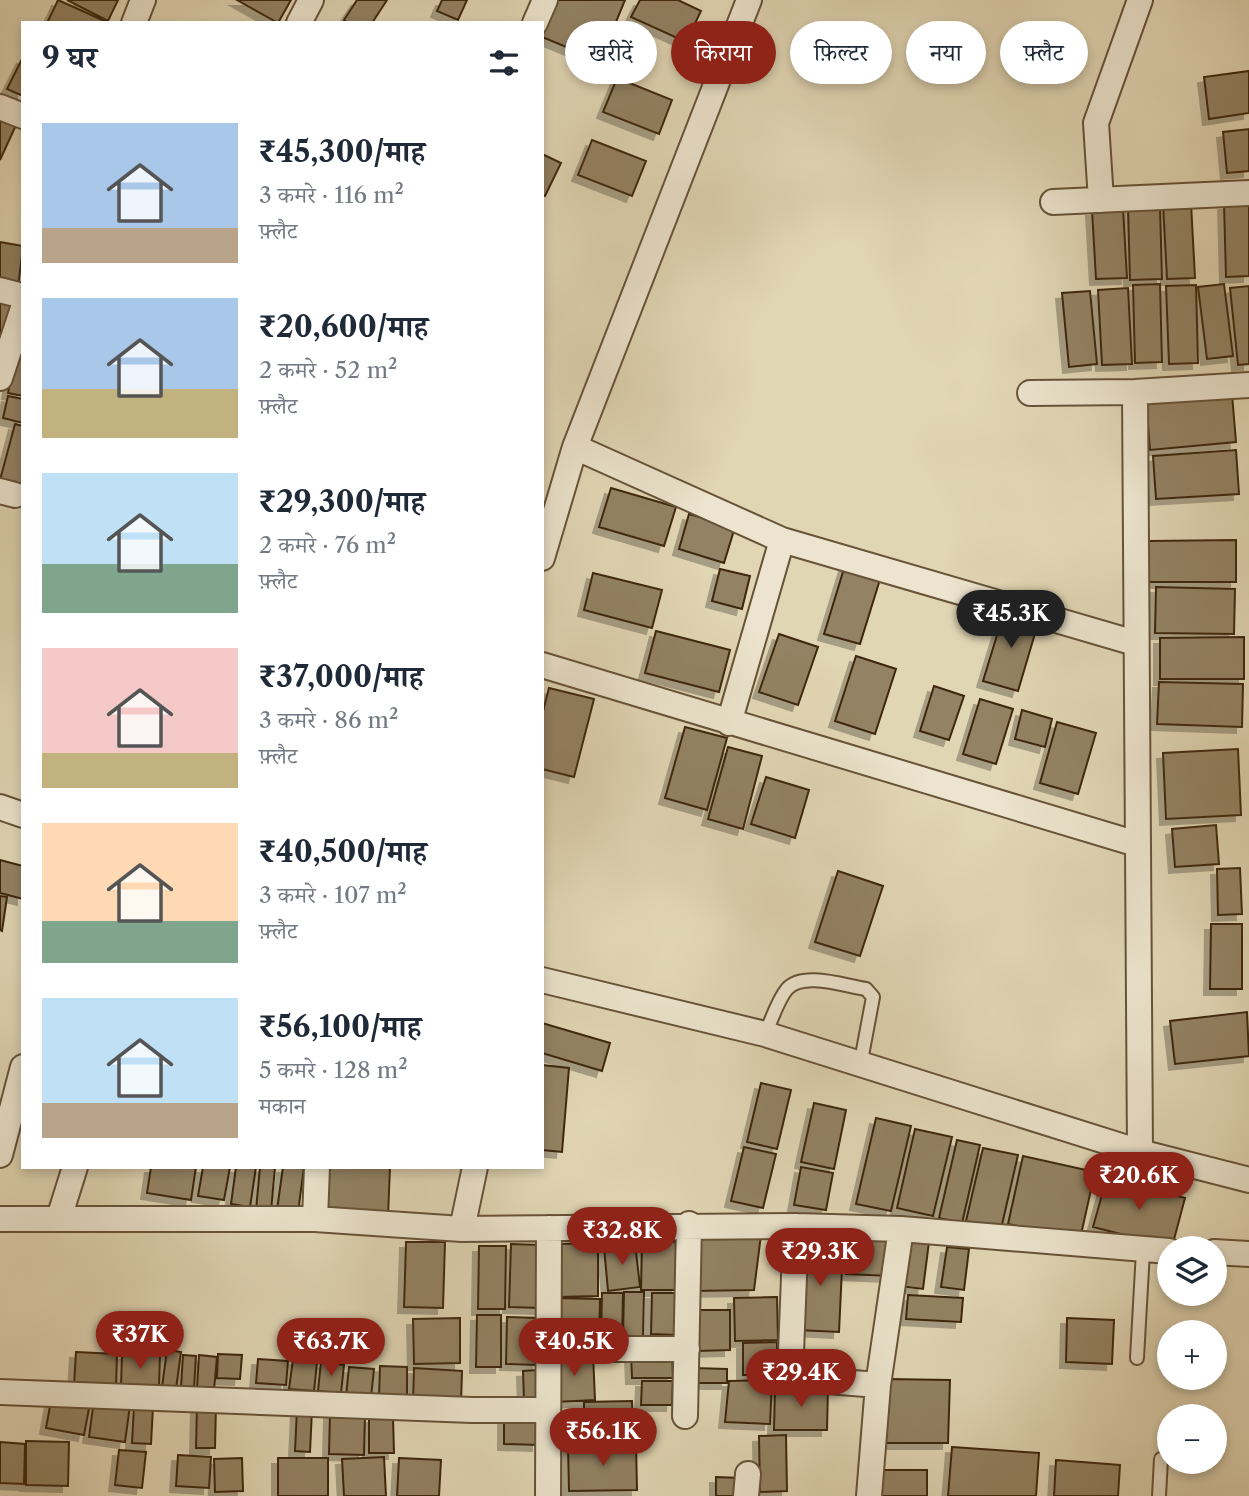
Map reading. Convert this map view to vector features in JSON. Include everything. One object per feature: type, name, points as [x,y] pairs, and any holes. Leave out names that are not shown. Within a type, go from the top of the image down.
[{"type":"street","points":[[135,21],[143,0]]},
{"type":"street","points":[[536,21],[545,0]]},
{"type":"street","points":[[544,551],[575,447],[749,0]]},
{"type":"street","points":[[1101,200],[1096,123],[1140,0]]},
{"type":"street","points":[[0,107],[21,115]]},
{"type":"street","points":[[1052,202],[1249,193]]},
{"type":"street","points":[[0,290],[21,295]]},
{"type":"street","points":[[3,364],[21,314]]},
{"type":"street","points":[[1030,393],[1135,392],[1249,385]]},
{"type":"street","points":[[1135,392],[1140,1152]]},
{"type":"street","points":[[575,447],[782,540],[1135,643]]},
{"type":"street","points":[[729,723],[782,540]]},
{"type":"street","points":[[544,666],[1137,844]]},
{"type":"street","points":[[544,981],[765,1034],[861,1061],[1140,1152],[1249,1180]]},
{"type":"street","points":[[0,1155],[21,1074]]},
{"type":"street","points":[[59,1218],[74,1169]]},
{"type":"street","points":[[315,1219],[317,1169]]},
{"type":"street","points":[[462,1229],[475,1169]]},
{"type":"street","points":[[0,1219],[315,1219],[462,1229],[689,1224],[796,1226],[901,1229],[1157,1251]]},
{"type":"street","points":[[685,1416],[689,1224]]},
{"type":"street","points":[[796,1226],[790,1378],[878,1385]]},
{"type":"street","points":[[548,1496],[549,1228]]},
{"type":"street","points":[[869,1496],[878,1385],[901,1229]]},
{"type":"street","points":[[1227,1253],[1249,1254]]},
{"type":"street","points":[[547,1349],[687,1349]]},
{"type":"street","points":[[0,1391],[472,1410],[548,1410]]},
{"type":"lane","points":[[765,1034],[786,990],[794,983],[805,980],[866,989],[873,997],[861,1061]]},
{"type":"lane","points":[[1137,1358],[1143,1251]]},
{"type":"lane","points":[[1159,1496],[1160,1474]]},
{"type":"building","points":[[58,0],[105,21],[48,21]]},
{"type":"building","points":[[67,0],[118,0],[108,21]]},
{"type":"building","points":[[237,0],[291,0],[279,21]]},
{"type":"building","points":[[357,0],[387,0],[373,21],[344,20]]},
{"type":"building","points":[[442,0],[467,0],[458,20],[437,11]]},
{"type":"building","points":[[556,0],[625,0],[616,21],[565,21],[565,47],[544,38]]},
{"type":"building","points":[[640,0],[678,0],[701,11],[696,21],[671,21],[671,35],[657,29],[657,21],[640,21],[631,17]]},
{"type":"building","points":[[21,61],[21,95],[7,89]]},
{"type":"building","points":[[1249,71],[1249,113],[1209,119],[1204,77]]},
{"type":"building","points":[[615,84],[632,84],[672,100],[659,134],[603,112]]},
{"type":"building","points":[[0,115],[17,123],[0,160]]},
{"type":"building","points":[[1249,129],[1249,171],[1227,173],[1223,132]]},
{"type":"building","points":[[592,140],[646,161],[632,196],[578,175]]},
{"type":"building","points":[[544,155],[561,163],[544,196]]},
{"type":"building","points":[[1191,203],[1195,278],[1167,279],[1163,204]]},
{"type":"building","points":[[1249,203],[1249,276],[1226,277],[1224,204]]},
{"type":"building","points":[[1160,207],[1162,279],[1130,280],[1128,208]]},
{"type":"building","points":[[1123,208],[1127,278],[1096,279],[1092,210]]},
{"type":"building","points":[[0,242],[21,246],[18,288],[0,285]]},
{"type":"building","points":[[1160,284],[1162,362],[1135,363],[1133,285]]},
{"type":"building","points":[[1224,284],[1233,356],[1207,359],[1198,287]]},
{"type":"building","points":[[1196,285],[1198,363],[1169,364],[1166,286]]},
{"type":"building","points":[[1249,286],[1249,364],[1238,365],[1230,288]]},
{"type":"building","points":[[1128,288],[1132,364],[1102,365],[1098,290]]},
{"type":"building","points":[[1090,291],[1097,364],[1069,367],[1062,293]]},
{"type":"building","points":[[0,299],[16,303],[0,350]]},
{"type":"building","points":[[16,350],[21,351],[21,396],[8,393]]},
{"type":"building","points":[[1232,394],[1236,442],[1150,450],[1146,402]]},
{"type":"building","points":[[8,396],[21,399],[21,422],[3,418]]},
{"type":"building","points":[[15,424],[21,426],[21,486],[0,480]]},
{"type":"building","points":[[1236,450],[1239,494],[1156,499],[1153,456]]},
{"type":"building","points":[[611,488],[676,507],[664,546],[599,527]]},
{"type":"building","points":[[689,514],[735,527],[724,563],[679,549]]},
{"type":"building","points":[[1236,540],[1236,582],[1149,582],[1149,541]]},
{"type":"building","points":[[846,562],[882,573],[860,644],[824,634]]},
{"type":"building","points":[[720,569],[750,576],[742,609],[712,601]]},
{"type":"building","points":[[593,573],[662,590],[652,628],[584,610]]},
{"type":"building","points":[[1156,587],[1235,589],[1234,634],[1155,633]]},
{"type":"building","points":[[1005,609],[1039,620],[1018,691],[983,681]]},
{"type":"building","points":[[656,631],[730,650],[719,692],[645,673]]},
{"type":"building","points":[[779,634],[818,647],[798,705],[759,692]]},
{"type":"building","points":[[1244,637],[1244,679],[1160,679],[1160,638]]},
{"type":"building","points":[[856,656],[896,669],[875,734],[835,721]]},
{"type":"building","points":[[1159,682],[1243,684],[1242,727],[1157,724]]},
{"type":"building","points":[[934,686],[964,696],[949,740],[920,731]]},
{"type":"building","points":[[549,688],[594,699],[574,777],[544,770],[544,707]]},
{"type":"building","points":[[980,699],[1013,709],[996,764],[963,754]]},
{"type":"building","points":[[1022,710],[1052,719],[1045,747],[1015,739]]},
{"type":"building","points":[[1057,722],[1096,733],[1078,794],[1040,783]]},
{"type":"building","points":[[685,727],[727,738],[707,810],[665,798]]},
{"type":"building","points":[[728,747],[762,756],[743,829],[708,819]]},
{"type":"building","points":[[1238,749],[1241,815],[1166,819],[1163,753]]},
{"type":"building","points":[[766,777],[809,790],[795,838],[751,824]]},
{"type":"building","points":[[1216,825],[1219,864],[1175,867],[1172,829]]},
{"type":"building","points":[[0,860],[21,865],[21,898],[0,893]]},
{"type":"building","points":[[1240,868],[1242,914],[1218,915],[1217,869]]},
{"type":"building","points":[[838,871],[883,886],[860,956],[815,942]]},
{"type":"building","points":[[0,896],[7,897],[2,931],[0,930]]},
{"type":"building","points":[[1211,924],[1242,924],[1242,989],[1210,989]]},
{"type":"building","points":[[1247,1012],[1249,1056],[1175,1064],[1170,1021]]},
{"type":"building","points":[[544,1024],[610,1043],[602,1071],[544,1054]]},
{"type":"building","points":[[544,1065],[569,1068],[562,1152],[544,1150]]},
{"type":"building","points":[[761,1083],[791,1090],[777,1149],[747,1142]]},
{"type":"building","points":[[814,1103],[846,1110],[834,1169],[801,1162]]},
{"type":"building","points":[[876,1118],[911,1126],[891,1211],[856,1204]]},
{"type":"building","points":[[915,1129],[952,1137],[933,1216],[897,1208]]},
{"type":"building","points":[[957,1140],[980,1145],[962,1223],[939,1218]]},
{"type":"building","points":[[744,1147],[776,1154],[763,1208],[731,1201]]},
{"type":"building","points":[[983,1148],[1018,1155],[1001,1229],[966,1221]]},
{"type":"building","points":[[1023,1156],[1095,1172],[1080,1239],[1008,1224]]},
{"type":"building","points":[[801,1167],[833,1173],[826,1210],[794,1205]]},
{"type":"building","points":[[151,1169],[196,1169],[191,1200],[147,1193]]},
{"type":"building","points":[[203,1169],[230,1169],[224,1200],[198,1196]]},
{"type":"building","points":[[236,1169],[256,1169],[250,1207],[231,1204]]},
{"type":"building","points":[[260,1169],[275,1169],[271,1211],[256,1210]]},
{"type":"building","points":[[283,1169],[304,1169],[298,1213],[277,1210]]},
{"type":"building","points":[[325,1169],[390,1169],[388,1217],[323,1213]]},
{"type":"building","points":[[1107,1177],[1185,1198],[1175,1236],[1157,1236],[1157,1243],[1093,1227]]},
{"type":"building","points":[[761,1235],[754,1290],[692,1291],[693,1237]]},
{"type":"building","points":[[848,1235],[893,1237],[890,1276],[846,1274]]},
{"type":"building","points":[[903,1239],[929,1242],[923,1289],[899,1286]]},
{"type":"building","points":[[642,1241],[677,1242],[677,1290],[641,1290]]},
{"type":"building","points":[[406,1242],[445,1242],[443,1308],[404,1307]]},
{"type":"building","points":[[598,1243],[598,1296],[556,1297],[555,1244]]},
{"type":"building","points":[[635,1243],[640,1287],[608,1291],[604,1247]]},
{"type":"building","points":[[511,1244],[542,1245],[540,1308],[509,1307]]},
{"type":"building","points":[[802,1245],[843,1247],[839,1332],[798,1330]]},
{"type":"building","points":[[479,1246],[506,1246],[505,1309],[478,1309]]},
{"type":"building","points":[[947,1247],[969,1249],[964,1290],[941,1287]]},
{"type":"building","points":[[624,1292],[644,1292],[643,1338],[623,1337]]},
{"type":"building","points":[[602,1293],[623,1293],[622,1340],[601,1339]]},
{"type":"building","points":[[652,1293],[677,1293],[676,1335],[651,1334]]},
{"type":"building","points":[[908,1295],[963,1298],[961,1322],[906,1319]]},
{"type":"building","points":[[777,1297],[778,1340],[735,1341],[734,1298]]},
{"type":"building","points":[[553,1298],[600,1299],[599,1340],[552,1338]]},
{"type":"building","points":[[698,1310],[730,1310],[730,1350],[698,1351]]},
{"type":"building","points":[[477,1315],[501,1315],[501,1367],[476,1367]]},
{"type":"building","points":[[507,1317],[539,1318],[538,1365],[506,1364]]},
{"type":"building","points":[[460,1318],[460,1363],[414,1364],[413,1319]]},
{"type":"building","points":[[1067,1318],[1114,1320],[1112,1364],[1066,1362]]},
{"type":"building","points":[[777,1342],[777,1375],[743,1375],[743,1343]]},
{"type":"building","points":[[167,1350],[181,1352],[176,1389],[162,1387]]},
{"type":"building","points":[[76,1352],[117,1354],[116,1387],[74,1385]]},
{"type":"building","points":[[672,1353],[673,1378],[632,1378],[631,1354]]},
{"type":"building","points":[[122,1354],[160,1355],[159,1387],[121,1387]]},
{"type":"building","points":[[218,1354],[242,1355],[240,1379],[217,1378]]},
{"type":"building","points":[[593,1354],[595,1400],[555,1402],[553,1356]]},
{"type":"building","points":[[183,1355],[196,1356],[194,1388],[181,1387]]},
{"type":"building","points":[[199,1355],[217,1357],[214,1390],[197,1388]]},
{"type":"building","points":[[258,1359],[288,1361],[286,1385],[256,1383]]},
{"type":"building","points":[[293,1359],[317,1362],[314,1391],[289,1389]]},
{"type":"building","points":[[321,1362],[344,1365],[341,1393],[318,1391]]},
{"type":"building","points":[[380,1366],[407,1367],[407,1398],[379,1398]]},
{"type":"building","points":[[349,1367],[374,1369],[371,1398],[346,1396]]},
{"type":"building","points":[[414,1368],[462,1371],[461,1403],[413,1400]]},
{"type":"building","points":[[693,1368],[727,1369],[727,1383],[693,1383]]},
{"type":"building","points":[[537,1370],[538,1400],[524,1401],[523,1371]]},
{"type":"building","points":[[887,1379],[950,1380],[948,1443],[886,1443]]},
{"type":"building","points":[[772,1380],[770,1424],[725,1422],[729,1381]]},
{"type":"building","points":[[642,1381],[673,1381],[672,1405],[641,1405]]},
{"type":"building","points":[[775,1388],[828,1388],[827,1430],[774,1430]]},
{"type":"building","points":[[52,1395],[90,1403],[84,1435],[46,1428]]},
{"type":"building","points":[[94,1400],[130,1405],[125,1442],[89,1437]]},
{"type":"building","points":[[632,1401],[633,1429],[584,1431],[584,1402]]},
{"type":"building","points":[[197,1403],[216,1404],[215,1448],[196,1448]]},
{"type":"building","points":[[134,1406],[153,1407],[151,1444],[132,1443]]},
{"type":"building","points":[[297,1409],[312,1410],[310,1452],[295,1451]]},
{"type":"building","points":[[330,1413],[365,1414],[364,1455],[329,1454]]},
{"type":"building","points":[[504,1416],[538,1416],[538,1445],[504,1444]]},
{"type":"building","points":[[369,1417],[393,1417],[394,1453],[369,1453]]},
{"type":"building","points":[[786,1435],[787,1491],[760,1492],[759,1436]]},
{"type":"building","points":[[26,1441],[69,1442],[68,1486],[26,1485]]},
{"type":"building","points":[[0,1442],[25,1444],[24,1484],[0,1483]]},
{"type":"building","points":[[636,1444],[637,1490],[569,1491],[568,1446]]},
{"type":"building","points":[[952,1447],[1039,1453],[1036,1496],[948,1496]]},
{"type":"building","points":[[119,1450],[146,1452],[142,1488],[115,1485]]},
{"type":"building","points":[[178,1455],[211,1457],[209,1488],[176,1486]]},
{"type":"building","points":[[384,1457],[386,1496],[344,1496],[342,1459]]},
{"type":"building","points":[[242,1458],[243,1491],[215,1492],[214,1459]]},
{"type":"building","points":[[278,1458],[328,1458],[328,1496],[278,1496]]},
{"type":"building","points":[[399,1458],[441,1460],[439,1496],[397,1496]]},
{"type":"building","points":[[1056,1460],[1120,1465],[1118,1496],[1054,1496]]},
{"type":"building","points":[[877,1470],[927,1470],[927,1496],[877,1496]]},
{"type":"building","points":[[716,1477],[740,1478],[739,1496],[716,1496]]}]
